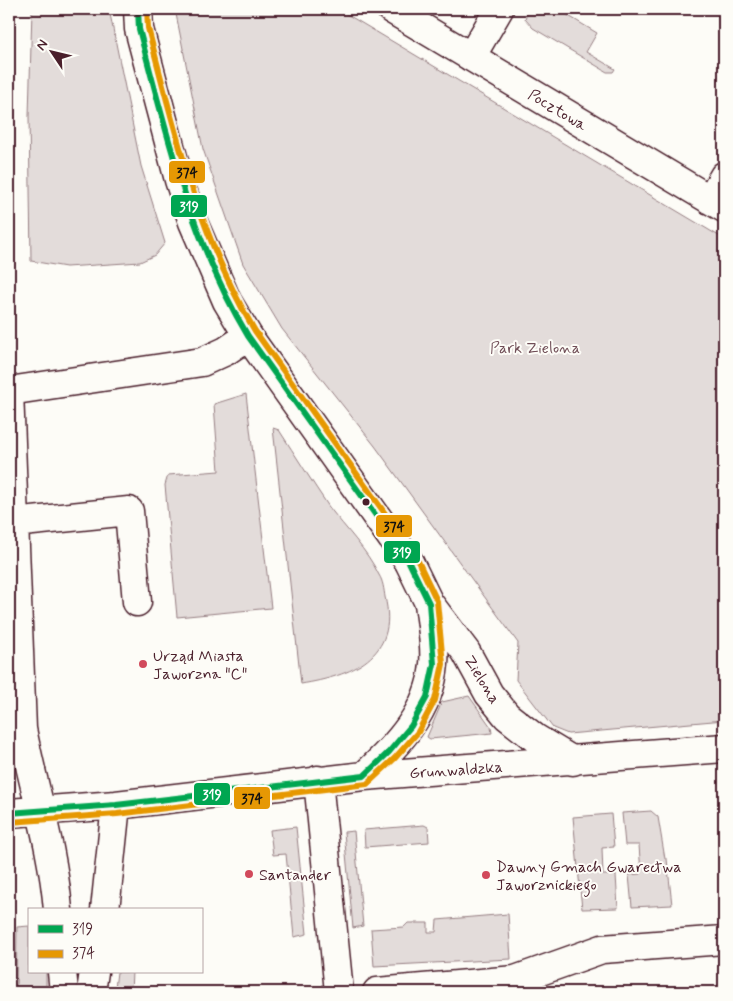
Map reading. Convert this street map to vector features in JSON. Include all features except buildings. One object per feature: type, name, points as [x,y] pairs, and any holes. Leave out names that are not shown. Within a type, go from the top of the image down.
[{"type":"street","name":"Zielona","points":[[138,9],[139,28],[157,101],[193,222],[210,265],[248,336],[404,554],[429,603],[466,652],[489,694],[507,716],[535,738],[573,761]]},
{"type":"street","name":"Pocztowa","points":[[391,9],[717,204]]},
{"type":"street","points":[[471,57],[499,9]]},
{"type":"street","points":[[717,204],[724,176]]},
{"type":"street","points":[[58,908],[42,810],[29,766],[22,729],[9,392],[202,362],[226,351],[248,336]]},
{"type":"street","points":[[13,523],[130,511],[138,602]]},
{"type":"street","name":"Zielona","points":[[364,776],[389,752],[411,726],[426,697],[434,664],[429,603]]},
{"type":"street","name":"Grunwaldzka","points":[[9,813],[116,805],[318,780],[724,748]]},
{"type":"street","points":[[318,780],[340,992]]},
{"type":"street","points":[[105,908],[116,805]]},
{"type":"street","points":[[385,992],[515,980],[602,949],[724,940]]},
{"type":"street","points":[[62,974],[64,992]]},
{"type":"street","points":[[91,992],[94,974]]},
{"type":"green space","points":[[9,9],[13,9],[11,117],[12,255],[9,253]]},
{"type":"green space","points":[[32,9],[109,9],[141,166],[165,243],[155,255],[140,262],[66,267],[31,261],[29,116]]},
{"type":"green space","name":"Park Zielona","points":[[175,9],[338,9],[724,239],[724,720],[568,734],[553,728],[516,680],[518,643],[375,446],[282,329],[243,264],[203,149]]},
{"type":"green space","points":[[528,9],[557,9],[597,33],[586,52],[615,69],[613,72],[607,72],[533,28],[525,19]]},
{"type":"green space","points":[[9,282],[12,283],[12,352],[9,347]]},
{"type":"green space","points":[[246,394],[271,608],[177,617],[165,485],[168,475],[219,471],[214,404]]},
{"type":"green space","points":[[273,428],[279,430],[329,507],[374,566],[382,583],[388,618],[385,635],[378,649],[367,660],[354,669],[301,684]]},
{"type":"green space","points":[[469,696],[491,727],[492,733],[430,739],[427,737],[442,702]]},
{"type":"green space","points":[[651,811],[658,817],[665,859],[667,859],[672,905],[632,907],[629,875],[641,874],[639,845],[625,845],[622,813]]},
{"type":"green space","points":[[611,814],[614,847],[602,848],[603,875],[616,875],[618,908],[582,909],[573,817]]},
{"type":"green space","points":[[424,825],[428,827],[429,842],[365,847],[364,830]]},
{"type":"green space","points":[[296,827],[307,934],[294,937],[286,854],[273,855],[270,830]]},
{"type":"green space","points":[[354,831],[363,926],[353,928],[344,832]]},
{"type":"green space","points":[[508,914],[511,959],[374,966],[371,929],[404,927],[408,923],[428,923],[428,932],[436,932],[437,920]]},
{"type":"green space","points":[[28,926],[28,974],[46,974],[46,992],[16,992],[17,927]]},
{"type":"green space","points":[[117,974],[132,974],[131,992],[121,992],[115,988]]},
{"type":"transit line","name":"319","points":[[9,813],[116,805],[364,776],[389,752],[411,726],[427,697],[434,664],[429,603],[409,562],[248,336],[228,300],[211,263],[196,225],[171,148],[139,29],[138,9]]},
{"type":"transit line","name":"374","points":[[10,822],[117,814],[367,784],[395,758],[418,732],[435,700],[443,664],[437,601],[416,557],[255,331],[218,259],[179,145],[148,28],[147,9]]},
{"type":"place","name":"Urząd Miasta Jaworzna \"C\"","points":[[143,664]]},
{"type":"place","name":"Santander","points":[[249,874]]},
{"type":"place","name":"Dawny Gmach Gwarectwa Jaworznickiego","points":[[486,875]]}]
